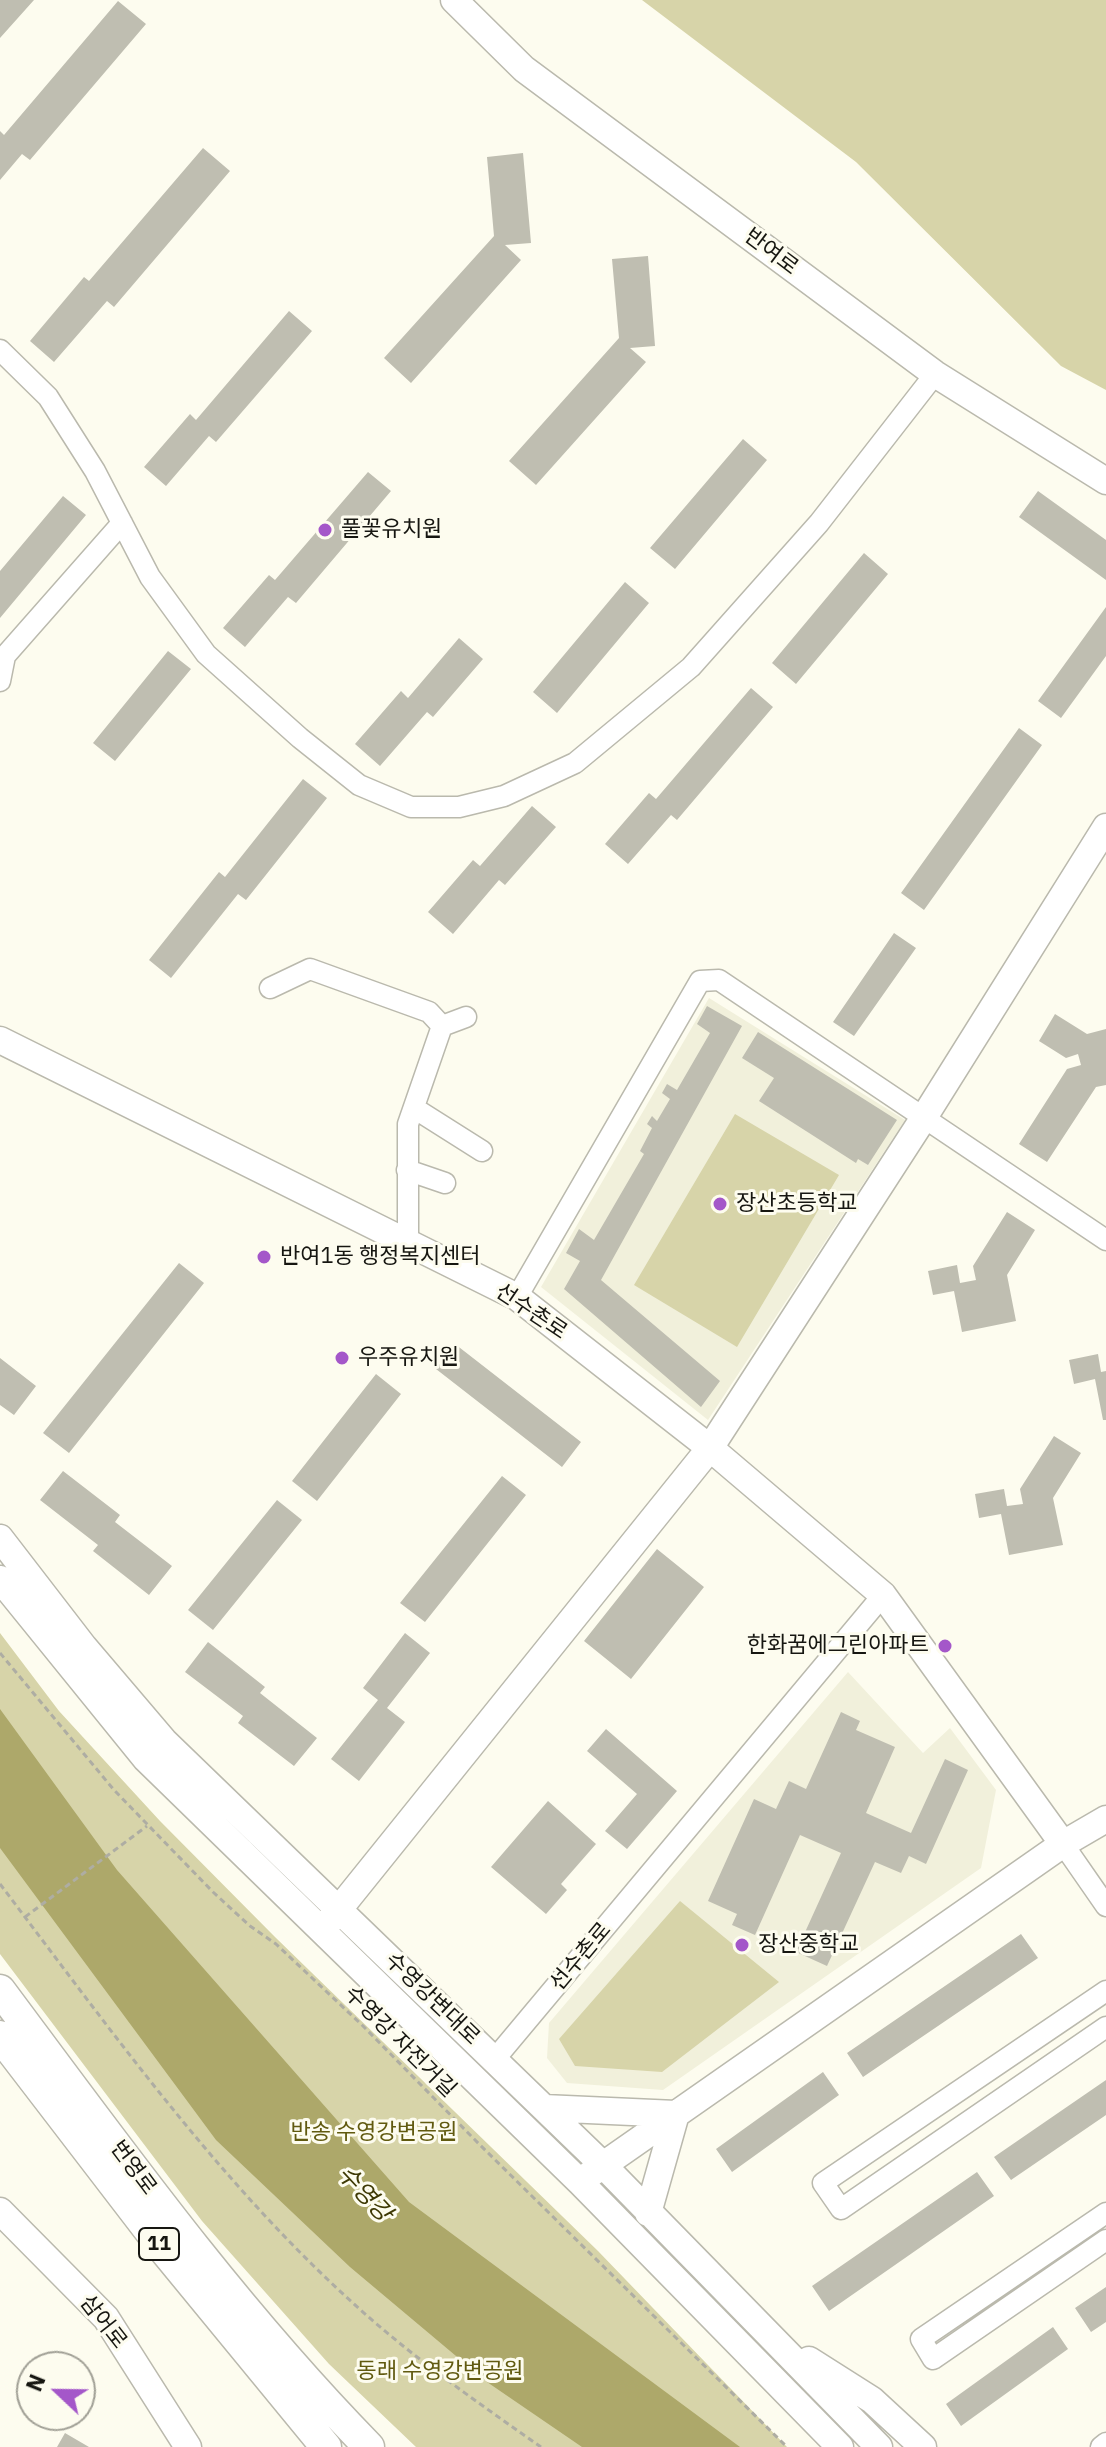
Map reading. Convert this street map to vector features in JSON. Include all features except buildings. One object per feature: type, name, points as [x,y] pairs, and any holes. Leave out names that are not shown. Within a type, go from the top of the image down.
[{"type":"highway","name":"번영로","points":[[0,1990],[174,2223],[311,2388],[369,2447]]},
{"type":"highway","name":"번영로","points":[[0,2036],[165,2251],[326,2447]]},
{"type":"main road","name":"반여로","points":[[454,0],[524,69],[935,374],[1106,481]]},
{"type":"main road","points":[[332,1919],[710,1448],[923,1119],[1106,827]]},
{"type":"main road","name":"선수촌로","points":[[0,1040],[517,1297],[710,1448],[883,1595],[1063,1844]]},
{"type":"main road","name":"수영강변대로","points":[[0,1538],[84,1647],[164,1741],[580,2182],[840,2447]]},
{"type":"main road","name":"수영강변대로","points":[[0,1579],[146,1759],[494,2060],[603,2165],[879,2447]]},
{"type":"main road","points":[[580,2182],[1063,1844],[1106,1819]]},
{"type":"main road","points":[[544,2108],[676,2114]]},
{"type":"main road","points":[[648,2213],[676,2114]]},
{"type":"main road","name":"삼어로","points":[[0,2211],[106,2318],[188,2447]]},
{"type":"main road","points":[[769,2336],[872,2400],[923,2447]]},
{"type":"street","points":[[0,350],[48,397],[95,471],[150,577],[206,654],[300,738],[359,785],[411,807],[459,807],[504,796],[575,763],[691,667],[819,523],[935,374]]},
{"type":"street","points":[[0,681],[5,656],[122,523]]},
{"type":"street","points":[[270,988],[310,969],[429,1012],[442,1026]]},
{"type":"street","points":[[517,1297],[700,981],[719,980],[1106,1240]]},
{"type":"street","points":[[442,1026],[466,1017]]},
{"type":"street","points":[[408,1243],[408,1124],[442,1026]]},
{"type":"street","points":[[414,1108],[482,1151]]},
{"type":"street","points":[[407,1170],[445,1183]]},
{"type":"street","name":"선수촌로","points":[[494,2060],[883,1595]]},
{"type":"street","points":[[1063,1844],[1106,1906]]},
{"type":"street","points":[[1106,1991],[823,2183],[841,2209],[1106,2027]]},
{"type":"street","points":[[1106,2213],[921,2339],[933,2359],[1106,2240]]},
{"type":"street","points":[[1101,2447],[1106,2443]]},
{"type":"path","name":"수영강 자전거길","points":[[0,1653],[114,1790],[213,1892],[250,1926],[276,1944],[363,2026],[787,2447]]},
{"type":"path","points":[[25,1917],[148,1825]]},
{"type":"path","points":[[0,1884],[177,2115],[267,2218],[353,2304],[423,2362],[541,2447]]},
{"type":"shaded area","name":"장산초등학교","points":[[709,998],[905,1120],[708,1420],[541,1287]]},
{"type":"shaded area","name":"장산중학교","points":[[848,1672],[923,1753],[950,1728],[996,1790],[981,1868],[663,2090],[567,2083],[547,2058],[549,2023]]},
{"type":"green space","points":[[642,0],[1106,0],[1106,390],[1061,366],[856,162]]},
{"type":"green space","points":[[735,1114],[839,1175],[737,1347],[634,1285]]},
{"type":"green space","points":[[0,1633],[59,1711],[160,1821],[598,2251],[787,2447],[416,2447],[329,2364],[202,2221],[0,1954]]},
{"type":"green space","points":[[680,1901],[779,1982],[662,2072],[575,2066],[559,2039]]},
{"type":"water","name":"수영강","points":[[0,1709],[117,1870],[409,2202],[740,2447],[582,2447],[487,2382],[350,2267],[216,2140],[0,1848]]},
{"type":"place","name":"풀꽃유치원","points":[[325,530]]},
{"type":"place","name":"장산초등학교","points":[[720,1204]]},
{"type":"place","name":"반여1동 행정복지센터","points":[[264,1257]]},
{"type":"place","name":"우주유치원","points":[[342,1358]]},
{"type":"place","name":"한화꿈에그린아파트","points":[[945,1646]]},
{"type":"place","name":"장산중학교","points":[[742,1945]]},
{"type":"park label","name":"반송 수영강변공원","points":[[374,2133]]},
{"type":"park label","name":"동래 수영강변공원","points":[[440,2372]]}]
